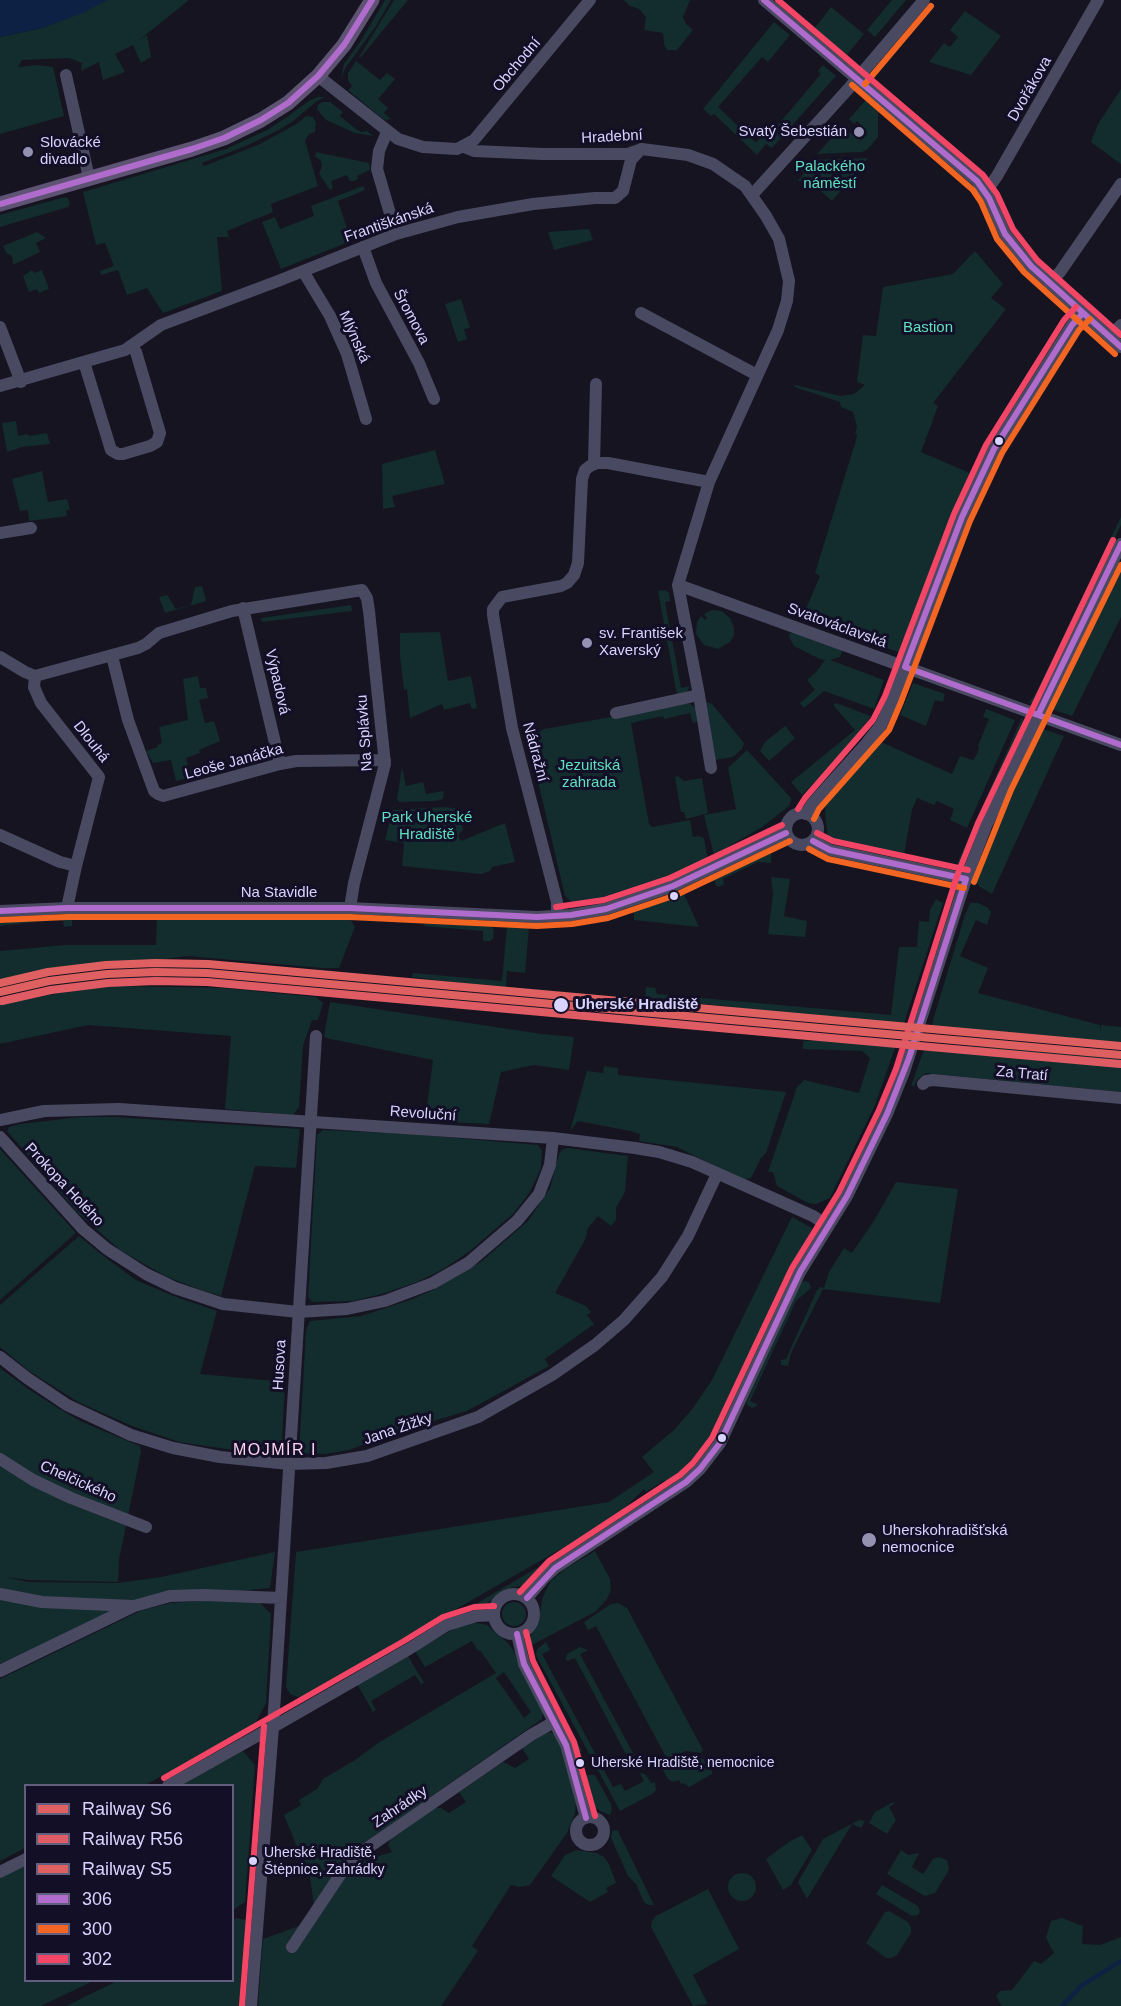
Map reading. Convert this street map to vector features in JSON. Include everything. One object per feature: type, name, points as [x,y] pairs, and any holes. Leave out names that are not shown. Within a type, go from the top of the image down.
[{"type":"main road","points":[[0,204],[224,138],[261,120],[279,109],[318,76],[344,45],[372,0]]},
{"type":"street","name":"Obchodní","points":[[464,147],[474,140],[590,0]]},
{"type":"street","points":[[764,0],[955,160],[983,188],[1009,240],[1031,266],[1121,347]]},
{"type":"street","points":[[752,195],[858,78],[924,0]]},
{"type":"street","name":"Dvořákova","points":[[983,188],[992,183],[997,176],[1098,0]]},
{"type":"street","points":[[66,75],[89,178]]},
{"type":"street","name":"Hradební","points":[[318,76],[387,132],[405,142],[423,147],[450,150],[464,147],[474,151],[543,154],[628,154],[642,148],[688,155],[704,160],[733,177],[752,195],[779,239],[789,281],[787,302],[778,330],[709,482],[678,585]]},
{"type":"street","points":[[387,132],[379,151],[377,169],[396,234]]},
{"type":"street","name":"Františkánská","points":[[0,386],[21,382],[132,346],[161,325],[303,272],[396,234],[450,219],[533,204],[615,198],[623,190],[632,160],[642,148]]},
{"type":"street","points":[[1049,283],[1060,272],[1121,184]]},
{"type":"street","name":"Šromova","points":[[363,247],[376,283],[419,363],[434,399]]},
{"type":"street","name":"Mlýnská","points":[[303,272],[330,316],[347,354],[366,419]]},
{"type":"street","points":[[641,313],[757,375]]},
{"type":"street","points":[[806,814],[815,800],[881,724],[962,517],[994,449],[1072,325],[1083,313]]},
{"type":"street","points":[[1110,337],[1121,325]]},
{"type":"street","points":[[0,327],[21,382]]},
{"type":"street","points":[[84,362],[111,450],[123,454],[150,446],[158,442],[160,433],[136,352],[132,346]]},
{"type":"street","points":[[596,384],[594,464],[608,463],[709,482]]},
{"type":"street","name":"Nádražní","points":[[557,916],[557,902],[512,728],[493,615],[495,606],[502,597],[561,585],[574,575],[578,563],[582,478],[585,470],[594,464]]},
{"type":"street","points":[[0,533],[31,528]]},
{"type":"street","points":[[527,1598],[555,1568],[672,1493],[706,1462],[726,1433],[800,1272],[847,1196],[887,1114],[899,1085],[966,879],[990,816],[1121,544]]},
{"type":"street","points":[[678,585],[711,768]]},
{"type":"street","name":"Svatováclavská","points":[[678,585],[1121,745]]},
{"type":"street","name":"Na Splávku","points":[[243,608],[362,590],[367,598],[384,760],[383,774],[354,883],[350,908]]},
{"type":"street","points":[[0,657],[22,671],[35,676],[138,648],[159,633],[243,608]]},
{"type":"street","name":"Výpadová","points":[[243,608],[280,764]]},
{"type":"street","name":"Leoše Janáčka","points":[[112,656],[128,720],[154,791],[163,796],[280,764],[307,760],[384,760]]},
{"type":"street","name":"Dlouhá","points":[[35,676],[34,687],[41,703],[99,777],[67,908]]},
{"type":"street","points":[[616,713],[699,695]]},
{"type":"street","points":[[797,814],[806,814],[813,818],[817,825],[817,834],[813,841],[806,845],[797,845],[790,841],[786,833],[786,824],[797,814]]},
{"type":"street","name":"Na Stavidle","points":[[0,911],[67,908],[350,908],[557,916],[606,909],[673,886],[786,833]]},
{"type":"street","points":[[0,835],[60,862],[76,866]]},
{"type":"street","points":[[813,841],[828,850],[840,853],[966,879]]},
{"type":"street","name":"Husova","points":[[251,2006],[273,1727],[316,1036]]},
{"type":"street","name":"Za Tratí","points":[[922,1084],[931,1080],[1121,1098]]},
{"type":"street","name":"Revoluční","points":[[0,1120],[44,1111],[95,1109],[553,1138],[659,1152],[692,1162],[813,1216],[828,1226]]},
{"type":"street","name":"Prokopa Holého","points":[[0,1137],[83,1229],[107,1249],[146,1274],[175,1288],[223,1304],[298,1312],[347,1309],[385,1301],[433,1283],[468,1263],[517,1221],[539,1194],[550,1165],[553,1138]]},
{"type":"street","name":"Jana Žižky","points":[[0,1357],[67,1405],[131,1435],[173,1448],[201,1454],[289,1464],[326,1464],[367,1456],[433,1434],[496,1408],[574,1360],[624,1320],[662,1277],[688,1236],[717,1174]]},
{"type":"street","name":"Chelčického","points":[[0,1459],[33,1480],[71,1498],[146,1527]]},
{"type":"street","points":[[0,1594],[42,1602],[134,1606]]},
{"type":"street","points":[[516,1594],[527,1598],[533,1607],[534,1618],[527,1630],[517,1634],[503,1631],[496,1624],[494,1614],[497,1604],[505,1596],[516,1594]]},
{"type":"street","points":[[0,1671],[134,1606],[170,1596],[281,1598]]},
{"type":"street","points":[[170,1784],[300,1712],[455,1621],[494,1614]]},
{"type":"street","points":[[517,1634],[524,1664],[570,1757],[586,1818]]},
{"type":"street","points":[[275,1695],[283,1707],[293,1712],[300,1712]]},
{"type":"street","name":"Zahrádky","points":[[292,1947],[350,1860],[554,1722]]},
{"type":"street","points":[[0,1872],[24,1860]]},
{"type":"green space","points":[[107,0],[189,0],[138,41],[147,35],[151,57],[141,63],[133,45],[115,54],[125,72],[103,80],[99,62],[81,71],[82,63],[69,58],[22,60],[18,67],[37,65],[53,67],[64,116],[0,134],[0,37],[42,28]]},
{"type":"green space","points":[[385,0],[391,0],[341,78],[344,64]]},
{"type":"green space","points":[[394,0],[408,0],[360,58],[359,57]]},
{"type":"green space","points":[[624,0],[690,0],[683,17],[686,24],[693,30],[677,50],[667,50],[663,33],[644,30],[646,17],[639,9],[630,6]]},
{"type":"green space","points":[[892,0],[906,0],[875,37],[867,30]]},
{"type":"green space","points":[[831,7],[864,34],[846,56],[814,29]]},
{"type":"green space","points":[[965,11],[1001,36],[971,75],[929,62],[944,43],[950,47],[958,37],[950,30]]},
{"type":"green space","points":[[774,22],[790,35],[768,62],[762,57],[718,107],[756,143],[773,123],[777,126],[821,74],[818,71],[823,65],[836,76],[772,148],[766,144],[757,155],[714,114],[711,116],[703,109]]},
{"type":"green space","points":[[356,61],[380,80],[387,73],[395,79],[378,99],[388,108],[384,113],[391,119],[382,118],[348,90],[352,86],[348,80],[348,73]]},
{"type":"green space","points":[[1121,89],[1121,164],[1091,142],[1098,124]]},
{"type":"green space","points":[[325,97],[277,131],[202,163],[204,166],[260,144],[298,123],[306,116],[313,117],[316,123],[315,132],[309,134],[305,141],[318,186],[271,204],[273,212],[227,231],[231,243],[228,237],[217,237],[222,291],[163,313],[147,288],[127,295],[118,270],[101,275],[100,271],[114,266],[105,243],[96,245],[83,192],[226,149],[267,130],[310,100]]},
{"type":"green space","points":[[867,99],[878,109],[878,137],[868,149],[862,152],[817,154],[843,125],[862,140],[867,134],[866,130],[857,121],[854,124],[849,119]]},
{"type":"green space","points":[[322,102],[330,102],[343,112],[340,116],[356,129],[361,132],[367,131],[373,136],[355,133],[326,120],[317,109]]},
{"type":"green space","points":[[316,152],[369,163],[370,170],[357,176],[358,179],[354,181],[350,181],[347,175],[331,181],[333,188],[330,190],[319,174],[322,166],[321,161],[315,156]]},
{"type":"green space","name":"Palackého náměstí","points":[[868,158],[832,201],[809,181],[798,181],[804,173],[801,170],[805,166],[808,168],[812,164],[809,161],[812,160]]},
{"type":"green space","points":[[363,186],[365,190],[338,201],[351,241],[281,269],[262,222],[275,217],[280,229],[314,216],[311,206]]},
{"type":"green space","points":[[68,198],[70,204],[68,207],[0,227],[0,215]]},
{"type":"green space","points":[[589,229],[593,240],[554,250],[548,232]]},
{"type":"green space","points":[[37,232],[46,238],[36,243],[40,252],[15,264],[12,263],[11,255],[7,254],[3,246]]},
{"type":"green space","name":"Bastion","points":[[975,251],[1003,284],[991,298],[1006,309],[933,403],[938,406],[921,452],[972,474],[901,653],[802,618],[820,576],[815,573],[856,440],[857,427],[853,412],[841,407],[840,402],[795,387],[795,385],[840,396],[854,394],[865,385],[857,382],[863,335],[876,336],[883,287],[953,274]]},
{"type":"green space","points":[[32,270],[34,273],[42,270],[49,289],[39,293],[37,289],[29,292],[23,276]]},
{"type":"green space","points":[[461,299],[470,328],[464,329],[467,339],[458,342],[445,304]]},
{"type":"green space","points":[[16,421],[18,436],[47,433],[50,444],[22,447],[7,452],[2,423]]},
{"type":"green space","points":[[435,450],[445,484],[392,496],[395,507],[383,509],[382,464]]},
{"type":"green space","points":[[42,471],[48,502],[67,499],[70,509],[66,511],[67,516],[29,521],[28,510],[20,511],[12,479]]},
{"type":"green space","points":[[1121,517],[1121,525],[1036,700],[1028,703],[1035,695]]},
{"type":"green space","points":[[1121,565],[1121,617],[1072,716],[1054,710],[1053,705]]},
{"type":"green space","points":[[202,586],[206,601],[165,613],[159,597],[167,595],[176,609],[191,605],[195,587]]},
{"type":"green space","points":[[664,590],[669,593],[670,601],[665,602],[681,688],[690,686],[686,693],[677,695],[658,591]]},
{"type":"green space","points":[[351,605],[352,611],[262,622],[261,618]]},
{"type":"green space","points":[[712,610],[722,611],[730,618],[734,628],[734,635],[730,642],[718,649],[704,645],[696,634],[697,622],[701,616],[705,620],[707,618],[704,614]]},
{"type":"green space","points":[[795,631],[843,649],[840,657],[830,660],[884,680],[874,709],[824,691],[804,708],[800,703],[815,690],[807,680],[825,660],[794,646],[789,634]]},
{"type":"green space","points":[[440,632],[448,681],[471,676],[477,708],[472,709],[470,703],[444,710],[442,704],[410,718],[400,656],[400,633]]},
{"type":"green space","points":[[198,676],[200,688],[206,688],[208,698],[199,700],[205,723],[214,721],[220,741],[186,758],[187,771],[193,770],[195,776],[176,781],[171,760],[153,763],[146,751],[162,743],[159,727],[188,720],[183,679]]},
{"type":"green space","points":[[913,683],[945,694],[943,702],[935,700],[926,726],[900,715]]},
{"type":"green space","points":[[707,702],[712,704],[744,743],[742,749],[733,757],[715,760]]},
{"type":"green space","name":"Jezuitská zahrada","points":[[689,703],[698,710],[700,721],[693,723],[690,713],[631,723],[649,824],[652,827],[690,820],[693,837],[704,838],[707,856],[704,863],[670,880],[621,897],[576,906],[565,896],[528,739],[544,729]]},
{"type":"green space","points":[[836,703],[871,716],[844,752],[802,795],[791,782],[855,730],[833,705]]},
{"type":"green space","points":[[986,709],[1015,720],[967,828],[950,820],[954,809],[937,801],[934,805],[917,798],[912,810],[904,854],[837,843],[828,838],[826,803],[881,742],[952,774],[960,756],[973,760],[977,754],[989,719],[983,717]]},
{"type":"green space","points":[[1022,717],[1024,723],[1020,734],[963,860],[956,866]]},
{"type":"green space","points":[[785,726],[795,738],[769,761],[760,751],[765,742]]},
{"type":"green space","points":[[1043,729],[1064,736],[992,894],[976,882],[981,860],[1011,787],[1034,739],[1038,740]]},
{"type":"green space","points":[[747,750],[791,798],[791,801],[789,806],[762,827],[714,855],[704,815],[736,809],[728,768]]},
{"type":"green space","points":[[402,767],[406,786],[423,782],[426,794],[444,791],[443,799],[399,802],[397,799]]},
{"type":"green space","points":[[678,776],[684,781],[702,778],[708,813],[686,819],[684,812],[681,812],[675,777]]},
{"type":"green space","name":"Park Uherské Hradiště","points":[[446,807],[458,809],[463,830],[458,835],[461,841],[505,823],[515,862],[492,867],[490,871],[481,874],[402,866],[404,843],[385,840],[393,810]]},
{"type":"green space","points":[[771,853],[771,863],[758,862],[723,879],[724,885],[717,887],[714,880],[748,860]]},
{"type":"green space","points":[[771,877],[790,879],[784,916],[807,921],[805,937],[768,934],[773,894]]},
{"type":"green space","points":[[683,892],[699,927],[634,920],[634,912]]},
{"type":"green space","points":[[936,899],[943,903],[902,1029],[823,1021],[726,1006],[645,999],[646,987],[655,988],[657,994],[891,1015],[899,947],[917,947],[919,921],[929,922],[930,910]]},
{"type":"green space","points":[[970,903],[978,903],[991,912],[987,925],[976,920],[960,956],[988,968],[978,993],[1100,1025],[1100,1032],[1101,1025],[1121,1027],[1121,1050],[931,1032]]},
{"type":"green space","points":[[72,915],[72,926],[64,927],[63,919],[0,926],[0,917]]},
{"type":"green space","points":[[157,915],[349,917],[355,927],[339,968],[188,956],[48,974],[0,986],[0,951],[65,945],[156,945]]},
{"type":"green space","points":[[427,922],[491,925],[494,930],[493,939],[483,941],[483,931],[423,926]]},
{"type":"green space","points":[[507,926],[529,926],[525,973],[507,971],[506,989],[412,977],[413,973],[502,981]]},
{"type":"green space","points":[[119,986],[223,988],[316,997],[323,1003],[318,1020],[312,1020],[303,1046],[299,1107],[293,1115],[225,1109],[231,1036],[88,1025],[0,1044],[0,1004],[71,991]]},
{"type":"green space","points":[[330,1002],[574,1037],[569,1070],[534,1065],[501,1072],[489,1124],[425,1121],[433,1060],[326,1038],[324,1036]]},
{"type":"green space","points":[[803,1041],[897,1042],[875,1105],[830,1198],[816,1204],[808,1203],[777,1186],[773,1172],[768,1172],[797,1087],[804,1080],[859,1093],[870,1058],[862,1051],[803,1049]]},
{"type":"green space","points":[[928,1044],[1121,1059],[1121,1092],[926,1073],[918,1079],[914,1086],[911,1086]]},
{"type":"green space","points":[[604,1066],[618,1068],[618,1075],[786,1092],[766,1153],[751,1178],[743,1180],[677,1147],[639,1141],[640,1134],[630,1131],[578,1121],[570,1131],[587,1071],[603,1073]]},
{"type":"green space","points":[[81,1117],[115,1117],[300,1129],[296,1168],[255,1166],[221,1296],[165,1276],[120,1250],[79,1214],[7,1131],[9,1127],[20,1124]]},
{"type":"green space","points":[[323,1130],[410,1134],[538,1145],[542,1151],[541,1168],[530,1192],[514,1213],[470,1251],[442,1270],[417,1282],[354,1301],[312,1302],[308,1297],[317,1135]]},
{"type":"green space","points":[[567,1148],[628,1156],[625,1192],[616,1208],[616,1220],[611,1226],[598,1216],[588,1228],[585,1240],[555,1293],[586,1306],[591,1312],[587,1315],[594,1324],[545,1359],[549,1366],[467,1411],[391,1434],[349,1450],[326,1454],[299,1453],[306,1331],[310,1321],[361,1316],[410,1300],[433,1290],[482,1261],[528,1221],[550,1188],[559,1154]]},
{"type":"green space","points":[[0,1149],[76,1233],[0,1300]]},
{"type":"green space","points":[[896,1182],[958,1189],[940,1303],[823,1289],[791,1353],[788,1366],[781,1365],[781,1360],[786,1359],[817,1290],[820,1287],[824,1288],[829,1272],[844,1248],[852,1253]]},
{"type":"green space","points":[[792,1217],[812,1228],[812,1234],[717,1435],[682,1478],[672,1483],[663,1481],[646,1492],[644,1489],[615,1518],[301,1698],[290,1694],[286,1687],[296,1552],[609,1502],[654,1472],[642,1457],[675,1429],[712,1380]]},
{"type":"green space","points":[[79,1236],[136,1280],[217,1311],[200,1374],[285,1382],[282,1442],[279,1455],[179,1442],[132,1426],[78,1402],[29,1371],[0,1347],[0,1305]]},
{"type":"green space","points":[[809,1282],[811,1288],[796,1301],[750,1401],[758,1405],[752,1408],[747,1405],[747,1401],[801,1283]]},
{"type":"green space","points":[[0,1368],[58,1408],[82,1422],[140,1446],[141,1452],[119,1560],[118,1582],[29,1580],[5,1577],[28,1582],[118,1583],[161,1577],[275,1552],[270,1588],[142,1600],[0,1664]]},
{"type":"green space","points":[[595,1551],[610,1579],[611,1590],[607,1599],[595,1612],[526,1648],[539,1622],[542,1599],[550,1582],[565,1569]]},
{"type":"green space","points":[[550,1560],[525,1585],[506,1589],[484,1606],[459,1614]]},
{"type":"green space","points":[[259,1602],[271,1614],[266,1703],[253,1728],[147,1784],[24,1784],[24,1849],[0,1861],[0,1679],[142,1610],[171,1603]]},
{"type":"green space","points":[[514,1602],[519,1603],[525,1609],[525,1619],[519,1625],[514,1626],[509,1625],[503,1619],[502,1614],[503,1609],[509,1603]]},
{"type":"green space","points":[[618,1603],[627,1608],[703,1750],[701,1753],[686,1751],[667,1759],[596,1626],[588,1630],[584,1622],[611,1604]]},
{"type":"green space","points":[[471,1622],[487,1625],[509,1644],[543,1712],[542,1719],[347,1855],[334,1870],[392,1852],[388,1845],[391,1838],[435,1808],[441,1808],[449,1813],[466,1802],[459,1792],[503,1762],[515,1768],[529,1759],[522,1748],[550,1732],[560,1743],[576,1804],[567,1833],[530,1885],[520,1887],[511,1885],[472,1946],[478,1951],[441,2006],[258,2006],[263,1939],[299,1926],[315,1911],[310,1878],[284,1815],[301,1805],[299,1800],[317,1789],[323,1779],[378,1743],[496,1673],[472,1641],[425,1667],[415,1651],[457,1627]],"holes":[[[504,1672],[531,1712],[524,1718],[496,1678]]]},
{"type":"green space","points":[[546,1642],[550,1650],[542,1654],[613,1787],[621,1784],[625,1791],[644,1781],[640,1774],[642,1773],[651,1783],[655,1782],[656,1790],[652,1794],[620,1811],[536,1655],[537,1649]]},
{"type":"green space","points":[[580,1647],[588,1650],[580,1654],[635,1757],[643,1753],[641,1762],[630,1768],[621,1765],[629,1760],[575,1658],[566,1660],[567,1654]]},
{"type":"green space","points":[[527,1654],[533,1658],[582,1751],[580,1752],[569,1737]]},
{"type":"green space","points":[[408,1656],[424,1683],[421,1684],[415,1675],[371,1701],[376,1710],[373,1712],[357,1684]]},
{"type":"green space","points":[[243,1751],[255,1765],[245,1902],[234,1909],[234,1784],[180,1784]]},
{"type":"green space","points":[[687,1755],[703,1759],[712,1771],[712,1774],[689,1787],[684,1783],[681,1784],[679,1780],[673,1782],[668,1779],[661,1767]]},
{"type":"green space","points":[[586,1775],[595,1775],[611,1804],[610,1815],[591,1805]]},
{"type":"green space","points":[[893,1802],[894,1804],[889,1807],[896,1820],[887,1834],[869,1823],[875,1812]]},
{"type":"green space","points":[[859,1820],[865,1821],[861,1828],[852,1824],[807,1899],[798,1882],[823,1839]]},
{"type":"green space","points":[[616,1830],[654,1905],[644,1902],[636,1884],[628,1876],[611,1838],[612,1831]]},
{"type":"green space","points":[[802,1835],[812,1850],[791,1885],[783,1890],[766,1859]]},
{"type":"green space","points":[[577,1850],[597,1853],[604,1857],[616,1883],[606,1888],[608,1892],[590,1902],[551,1876],[565,1855]]},
{"type":"green space","points":[[901,1850],[908,1855],[919,1853],[912,1867],[923,1874],[933,1859],[939,1857],[947,1860],[949,1870],[935,1893],[925,1896],[887,1874]]},
{"type":"green space","points":[[24,1866],[24,1982],[91,1982],[41,2006],[0,2006],[0,1878]]},
{"type":"green space","points":[[742,1873],[752,1877],[756,1887],[752,1897],[742,1901],[732,1897],[728,1887],[732,1877]]},
{"type":"green space","points":[[882,1885],[918,1906],[920,1912],[918,1915],[912,1916],[876,1894]]},
{"type":"green space","points":[[708,1889],[739,1949],[693,1975],[708,2004],[693,2006],[651,1927],[656,1916]]},
{"type":"green space","points":[[889,1911],[908,1922],[911,1933],[897,1955],[886,1958],[866,1943],[885,1912]]},
{"type":"green space","points":[[1062,1918],[1083,1926],[1082,1944],[1100,1945],[1121,1937],[1121,2006],[1002,2006],[996,1996],[1000,1991],[1012,1990],[1034,1961],[1041,1964],[1054,1953],[1046,1938],[1051,1921]]},
{"type":"green space","points":[[234,1919],[246,1920],[252,1928],[246,2006],[66,2006],[115,1982],[234,1982]]},
{"type":"water","points":[[0,0],[107,0],[83,13],[42,28],[0,37]]},
{"type":"waterway","points":[[1062,2006],[1081,1986],[1121,1961]]},
{"type":"rail line","name":"S5","points":[[0,983],[48,972],[106,965],[208,964],[1121,1046]]},
{"type":"rail line","name":"S6","points":[[0,992],[49,981],[107,974],[207,973],[1121,1055]]},
{"type":"rail line","name":"R56","points":[[2,1001],[51,990],[108,983],[207,982],[1120,1064]]},
{"type":"transit line","name":"306","points":[[0,204],[192,149],[224,138],[261,120],[288,103],[318,76],[344,45],[372,0]]},
{"type":"transit line","name":"306","points":[[764,0],[977,181],[989,198],[1005,234],[1031,266],[1121,347]]},
{"type":"transit line","name":"302","points":[[778,0],[983,175],[997,194],[1013,229],[1037,260],[1121,335]]},
{"type":"transit line","name":"300","points":[[865,84],[931,6]]},
{"type":"transit line","name":"300","points":[[852,85],[973,190],[981,202],[997,239],[1024,272],[1115,354]]},
{"type":"transit line","name":"302","points":[[798,809],[873,720],[885,696],[954,514],[986,445],[1064,320],[1076,307]]},
{"type":"transit line","name":"306","points":[[1083,313],[1072,325],[994,449],[962,517],[905,667],[1121,745]]},
{"type":"transit line","name":"300","points":[[814,819],[819,809],[889,730],[970,521],[1002,453],[1079,330],[1090,319]]},
{"type":"transit line","name":"302","points":[[520,1592],[549,1561],[680,1475],[693,1463],[712,1438],[792,1268],[839,1192],[879,1110],[896,1069],[957,876],[978,823],[1113,540]]},
{"type":"transit line","name":"306","points":[[1038,715],[1121,544]]},
{"type":"transit line","name":"300","points":[[974,882],[1011,790],[1121,565]]},
{"type":"transit line","name":"302","points":[[556,907],[604,900],[670,878],[782,825]]},
{"type":"transit line","name":"306","points":[[0,911],[67,908],[350,908],[537,917],[571,915],[606,909],[673,886],[786,833]]},
{"type":"transit line","name":"302","points":[[817,833],[833,841],[968,870]]},
{"type":"transit line","name":"300","points":[[0,920],[67,917],[350,917],[537,926],[572,924],[608,918],[676,895],[790,841]]},
{"type":"transit line","name":"306","points":[[813,841],[830,850],[966,879]]},
{"type":"transit line","name":"300","points":[[809,849],[828,859],[964,888]]},
{"type":"transit line","name":"306","points":[[527,1598],[555,1568],[686,1482],[700,1469],[720,1443],[800,1272],[847,1196],[887,1114],[909,1058],[966,879]]},
{"type":"transit line","name":"302","points":[[164,1778],[443,1617],[474,1607],[494,1606]]},
{"type":"transit line","name":"302","points":[[526,1632],[533,1661],[574,1742],[595,1816]]},
{"type":"transit line","name":"306","points":[[517,1634],[524,1664],[566,1745],[586,1818]]},
{"type":"transit line","name":"302","points":[[242,2005],[264,1726]]},
{"type":"place","name":"Svatý Šebestián","points":[[859,132]]},
{"type":"place","name":"Slovácké divadlo","points":[[28,152]]},
{"type":"place","name":"sv. František Xaverský","points":[[587,643]]},
{"type":"place","name":"Uherské Hradiště","points":[[561,1005]]},
{"type":"place","name":"Uherskohradišťská nemocnice","points":[[869,1540]]},
{"type":"place","name":"Uherské Hradiště, nemocnice","points":[[580,1763]]},
{"type":"place","name":"Uherské Hradiště, Štėpnice, Zahrádky","points":[[253,1861]]},
{"type":"district","name":"MOJMÍR I","points":[[275,1451]]}]
